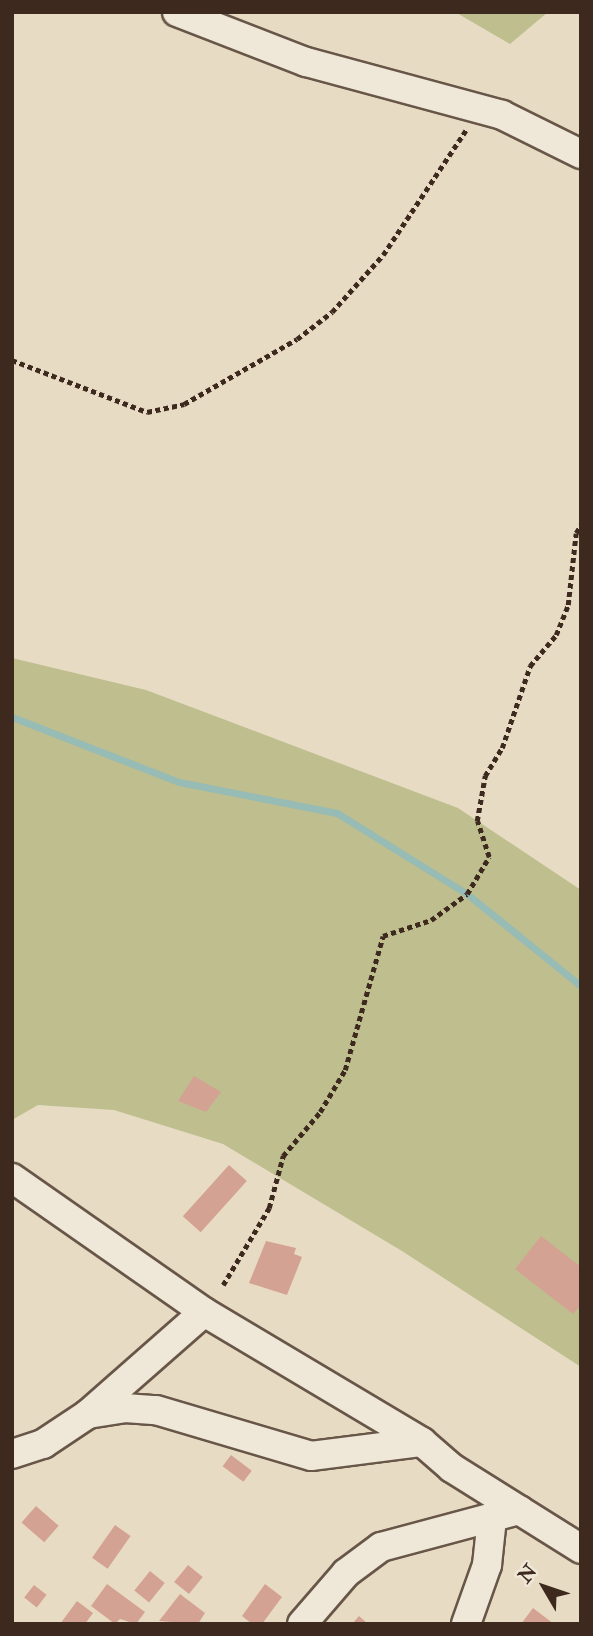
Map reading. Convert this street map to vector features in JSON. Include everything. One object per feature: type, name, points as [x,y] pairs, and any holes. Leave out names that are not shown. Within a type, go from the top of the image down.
[{"type":"street","points":[[177,12],[306,62],[502,115],[581,154]]},
{"type":"street","points":[[12,1178],[204,1312],[422,1442],[452,1468],[581,1549]]},
{"type":"street","points":[[12,1454],[43,1444],[88,1414],[204,1312]]},
{"type":"street","points":[[88,1414],[125,1408],[156,1410],[311,1457],[422,1442]]},
{"type":"street","points":[[302,1624],[346,1573],[381,1548],[519,1510]]},
{"type":"street","points":[[466,1624],[487,1565],[492,1518]]},
{"type":"path","points":[[12,360],[147,412],[184,404],[297,339],[332,312],[383,255],[468,128],[502,115]]},
{"type":"path","points":[[223,1285],[269,1208],[283,1156],[320,1112],[345,1070],[383,936],[430,920],[467,894],[489,857],[477,821],[485,776],[502,748],[530,666],[556,635],[568,604],[576,533],[581,524]]},
{"type":"green space","points":[[455,12],[548,12],[510,44]]},
{"type":"green space","points":[[12,658],[146,690],[458,808],[581,890],[581,1367],[402,1251],[223,1144],[114,1110],[38,1105],[12,1120]]},
{"type":"building","points":[[194,1076],[221,1092],[206,1112],[178,1101]]},
{"type":"building","points":[[229,1165],[247,1181],[201,1232],[183,1216]]},
{"type":"building","points":[[541,1236],[581,1267],[581,1305],[573,1314],[515,1269]]},
{"type":"building","points":[[266,1241],[296,1248],[294,1254],[302,1257],[287,1295],[249,1283]]},
{"type":"building","points":[[231,1455],[252,1471],[243,1482],[223,1466]]},
{"type":"building","points":[[36,1506],[59,1526],[44,1542],[22,1523]]},
{"type":"building","points":[[115,1525],[131,1536],[108,1569],[92,1558]]},
{"type":"building","points":[[188,1565],[203,1577],[189,1594],[174,1582]]},
{"type":"building","points":[[150,1571],[165,1583],[149,1602],[134,1590]]},
{"type":"building","points":[[107,1584],[145,1612],[136,1624],[120,1619],[115,1624],[91,1606]]},
{"type":"building","points":[[265,1584],[282,1597],[262,1624],[252,1624],[242,1616]]},
{"type":"building","points":[[34,1585],[47,1595],[37,1607],[24,1598]]},
{"type":"building","points":[[180,1594],[205,1613],[198,1624],[159,1621]]},
{"type":"building","points":[[77,1601],[93,1613],[85,1624],[60,1624]]},
{"type":"building","points":[[533,1608],[554,1624],[521,1624]]},
{"type":"building","points":[[359,1616],[368,1624],[352,1624]]},
{"type":"waterway","points":[[12,717],[179,782],[337,813],[467,894],[581,986]]}]
